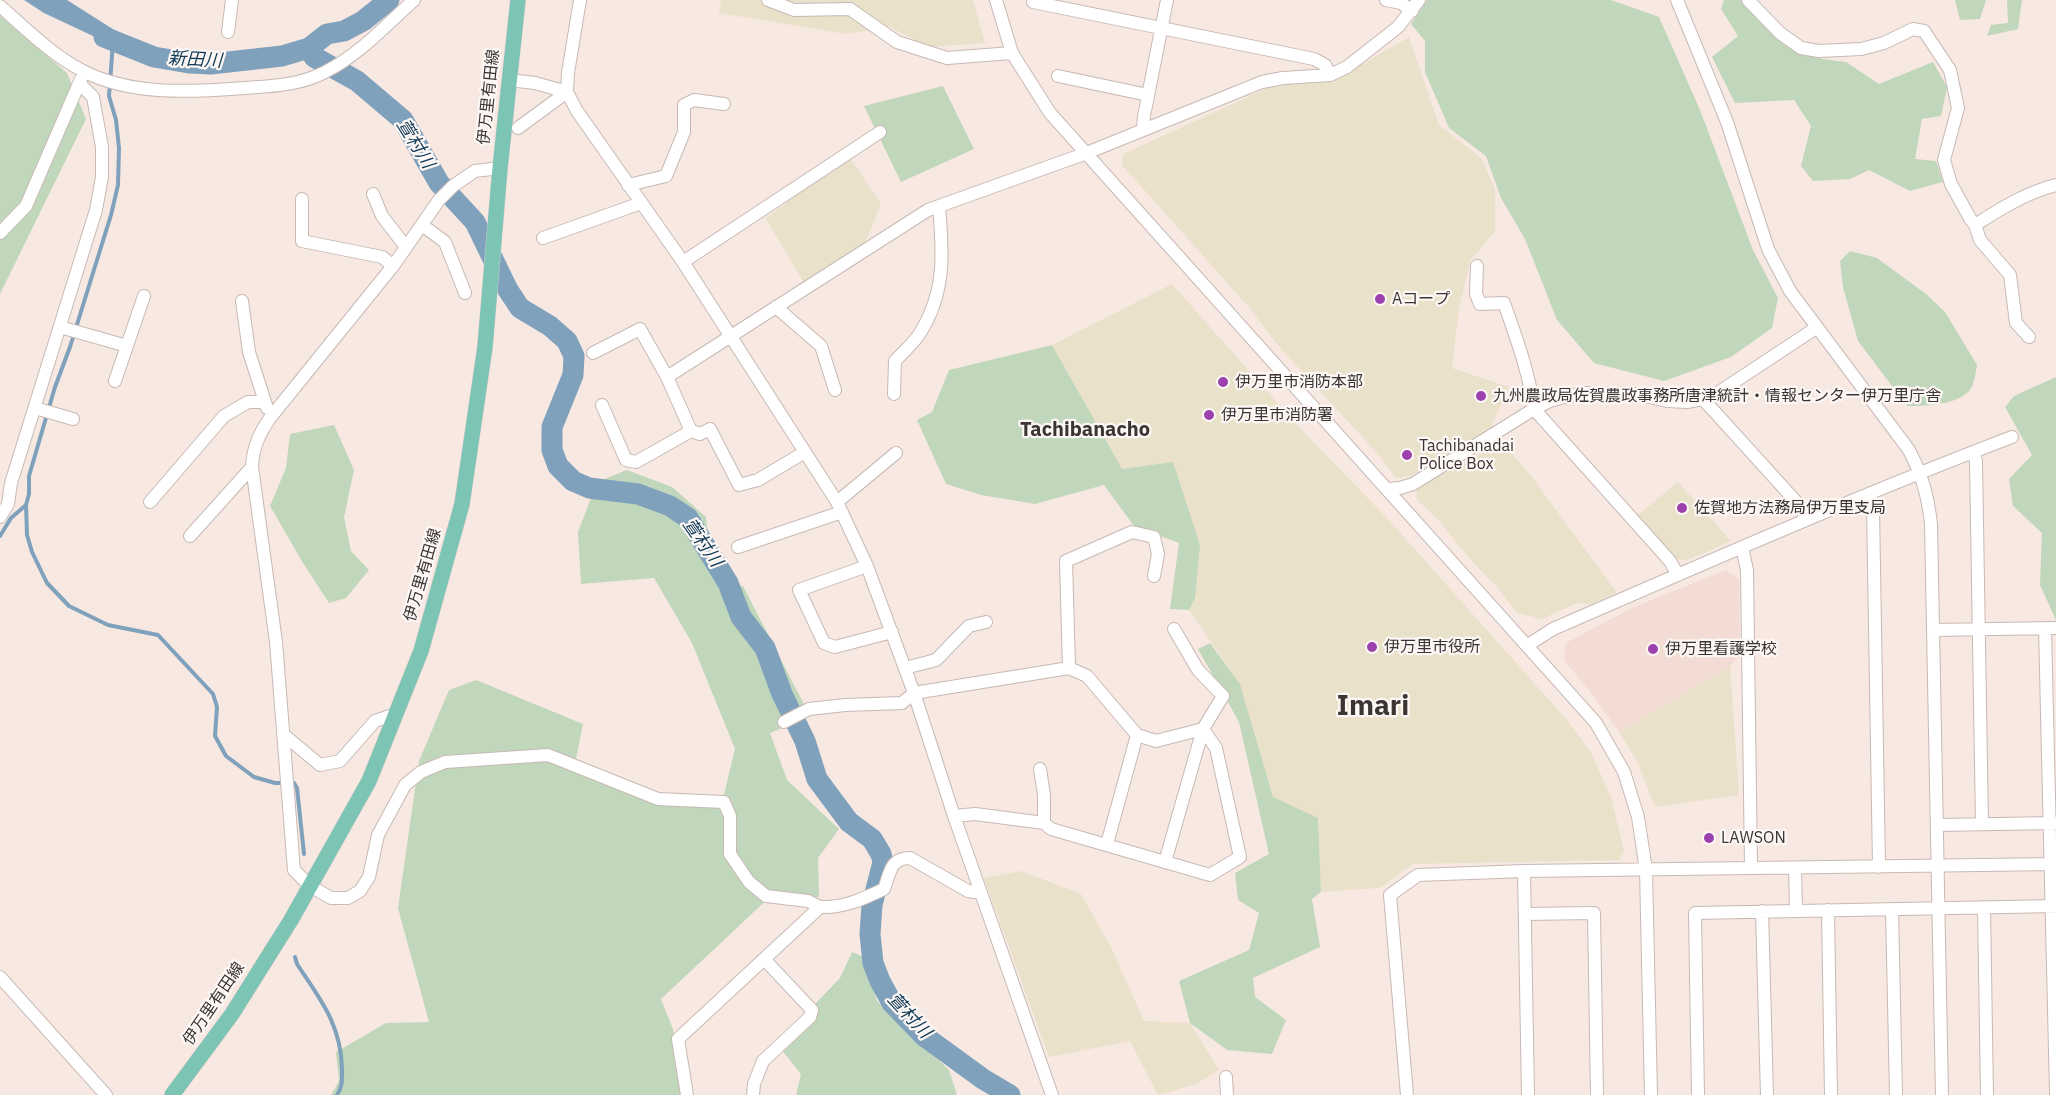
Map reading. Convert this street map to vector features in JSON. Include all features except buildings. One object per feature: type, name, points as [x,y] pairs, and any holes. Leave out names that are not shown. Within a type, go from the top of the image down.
[{"type":"main road","name":"伊万里有田線","points":[[172,1095],[232,1014],[310,886],[369,782],[421,651],[462,504],[485,347],[500,168],[518,0]]},
{"type":"street","points":[[228,32],[232,0]]},
{"type":"street","points":[[0,6],[58,56],[83,71],[127,86],[191,92],[282,85],[313,78],[343,62],[414,0]]},
{"type":"street","points":[[580,0],[567,92],[683,262],[839,507],[867,566],[892,632],[1052,1095]]},
{"type":"street","points":[[768,0],[794,10],[850,9],[897,42],[947,58],[1012,53]]},
{"type":"street","points":[[996,0],[1012,53],[1050,113],[1084,154],[1388,489],[1596,723],[1624,772],[1638,817],[1646,870],[1651,1095]]},
{"type":"street","points":[[1143,129],[1167,0]]},
{"type":"street","points":[[1386,0],[1416,5]]},
{"type":"street","points":[[1677,0],[1726,122],[1768,249],[1790,291],[1909,450],[1920,472],[1928,498],[1931,524],[1942,1095]]},
{"type":"street","points":[[1749,0],[1780,33],[1801,48],[1819,51],[1861,49],[1884,43],[1913,29],[1924,31],[1950,70],[1958,108],[1944,160],[1950,184],[1975,225],[1980,240],[2010,275],[2016,323],[2029,337]]},
{"type":"street","points":[[1033,2],[1314,59],[1325,65],[1330,75]]},
{"type":"street","points":[[667,377],[928,210],[1084,154],[1262,82],[1283,78],[1330,75],[1347,67],[1398,27],[1416,5]]},
{"type":"street","points":[[0,233],[26,206],[80,84],[83,71]]},
{"type":"street","points":[[1058,76],[1148,95]]},
{"type":"street","points":[[509,80],[535,83],[567,92]]},
{"type":"street","points":[[0,517],[8,504],[11,483],[96,210],[102,177],[102,147],[93,97],[80,84]]},
{"type":"street","points":[[518,128],[567,92]]},
{"type":"street","points":[[628,184],[666,176],[684,132],[684,105],[694,100],[724,104]]},
{"type":"street","points":[[683,262],[880,132]]},
{"type":"street","points":[[500,168],[475,171],[453,186],[440,200],[393,266],[270,418],[259,433],[253,448],[252,467],[276,642],[294,870],[310,886],[331,898],[348,898],[360,891],[369,877],[378,835],[405,785],[421,772],[445,762],[548,755],[658,799],[724,802],[730,816],[730,854],[749,882],[765,896],[808,901],[820,907],[833,908],[863,899],[884,889],[894,863],[901,858],[910,858],[968,891],[981,893]]},
{"type":"street","points":[[1975,225],[2004,207],[2043,188],[2056,185]]},
{"type":"street","points":[[373,194],[382,216],[406,247]]},
{"type":"street","points":[[302,199],[302,241],[382,257],[393,266]]},
{"type":"street","points":[[543,238],[641,203]]},
{"type":"street","points":[[894,394],[895,361],[920,333],[939,292],[942,249],[939,206]]},
{"type":"street","points":[[422,225],[445,242],[465,293]]},
{"type":"street","points":[[1477,266],[1476,294],[1480,304],[1504,303],[1521,350],[1534,409],[1670,561],[1678,575]]},
{"type":"street","points":[[115,381],[144,296]]},
{"type":"street","points":[[242,301],[249,352],[270,418]]},
{"type":"street","points":[[776,307],[821,346],[835,390]]},
{"type":"street","points":[[60,327],[127,346]]},
{"type":"street","points":[[1388,489],[1413,484],[1534,409],[1567,396],[1586,393],[1636,394],[1668,401],[1687,402],[1716,394],[1816,328]]},
{"type":"street","points":[[593,353],[640,329],[667,377],[691,431],[700,434],[710,429],[740,485],[758,480],[805,452]]},
{"type":"street","points":[[1702,399],[1800,506],[1806,519]]},
{"type":"street","points":[[150,502],[224,416],[248,402],[265,402]]},
{"type":"street","points":[[602,405],[626,460],[636,462],[691,431]]},
{"type":"street","points":[[35,408],[73,419]]},
{"type":"street","points":[[1528,645],[1553,629],[1806,519],[2012,437]]},
{"type":"street","points":[[1973,452],[1976,461],[1982,824]]},
{"type":"street","points":[[738,547],[839,507],[896,453]]},
{"type":"street","points":[[190,536],[252,467]]},
{"type":"street","points":[[1870,493],[1874,518],[1879,867]]},
{"type":"street","points":[[1069,668],[1066,561],[1132,532],[1154,537],[1158,554],[1154,576]]},
{"type":"street","points":[[1742,547],[1747,570],[1751,868]]},
{"type":"street","points":[[867,566],[799,590],[824,644],[835,647],[892,632]]},
{"type":"street","points":[[905,668],[936,660],[969,626],[986,622]]},
{"type":"street","points":[[1933,630],[2051,628],[2056,1093]]},
{"type":"street","points":[[1165,862],[1203,729],[1223,696],[1198,670],[1174,629]]},
{"type":"street","points":[[784,722],[809,709],[902,703],[914,693],[1069,668],[1087,676],[1137,735],[1156,741],[1203,729]]},
{"type":"street","points":[[283,734],[320,765],[340,761],[375,721],[396,714]]},
{"type":"street","points":[[954,816],[975,814],[1044,823],[1051,829],[1210,875],[1240,857],[1216,748],[1203,729]]},
{"type":"street","points":[[1107,844],[1137,735]]},
{"type":"street","points":[[1040,769],[1044,795],[1044,823]]},
{"type":"street","points":[[1937,825],[2053,823]]},
{"type":"street","points":[[1407,1095],[1390,895],[1418,875],[1524,871],[2053,864]]},
{"type":"street","points":[[1795,868],[1796,911]]},
{"type":"street","points":[[1524,871],[1528,1095]]},
{"type":"street","points":[[1698,1095],[1695,913],[2054,906]]},
{"type":"street","points":[[687,1095],[678,1039],[820,907]]},
{"type":"street","points":[[1984,907],[1987,1095]]},
{"type":"street","points":[[1892,909],[1896,1095]]},
{"type":"street","points":[[1828,910],[1831,1095]]},
{"type":"street","points":[[1762,911],[1767,1095]]},
{"type":"street","points":[[1525,914],[1594,913],[1597,1095]]},
{"type":"street","points":[[753,1095],[754,1084],[763,1061],[810,1017],[812,1010],[764,959]]},
{"type":"street","points":[[0,977],[106,1095]]},
{"type":"street","points":[[1226,1077],[1227,1095]]},
{"type":"shaded area","points":[[721,0],[973,0],[985,43],[928,47],[890,27],[846,34],[719,13]]},
{"type":"shaded area","points":[[1409,37],[1439,125],[1481,158],[1495,189],[1495,231],[1470,261],[1459,309],[1452,368],[1509,387],[1491,428],[1411,476],[1396,478],[1378,454],[1280,348],[1247,305],[1122,165],[1123,154],[1272,86],[1342,76]]},
{"type":"shaded area","points":[[851,159],[881,204],[863,248],[804,283],[766,219],[833,166]]},
{"type":"shaded area","points":[[1172,284],[1295,423],[1388,519],[1567,720],[1592,754],[1612,800],[1624,851],[1619,860],[1413,864],[1380,888],[1321,892],[1318,818],[1273,797],[1240,684],[1189,610],[1195,598],[1173,462],[1122,470],[1052,345]]},
{"type":"shaded area","points":[[1502,442],[1532,477],[1617,593],[1590,605],[1577,603],[1542,619],[1517,613],[1438,520],[1416,499],[1417,488]]},
{"type":"shaded area","points":[[1678,482],[1731,541],[1688,560],[1676,559],[1638,515]]},
{"type":"shaded area","name":"伊万里看護学校","points":[[1726,570],[1739,579],[1740,655],[1730,666],[1619,732],[1564,660],[1566,643],[1632,608]]},
{"type":"shaded area","points":[[1730,666],[1739,795],[1655,807],[1637,761],[1619,732]]},
{"type":"shaded area","points":[[1021,871],[1081,894],[1111,947],[1144,1021],[1190,1023],[1219,1070],[1196,1084],[1158,1095],[1130,1041],[1049,1057],[984,878]]},
{"type":"green space","points":[[1427,0],[1611,0],[1659,17],[1700,110],[1753,250],[1778,298],[1772,328],[1731,357],[1664,381],[1594,363],[1557,320],[1525,239],[1501,198],[1486,156],[1449,128],[1425,72],[1425,41],[1411,24]]},
{"type":"green space","points":[[1724,0],[1741,0],[1784,45],[1822,59],[1846,62],[1879,84],[1933,62],[1947,87],[1941,116],[1922,119],[1915,159],[1936,161],[1943,182],[1910,191],[1869,170],[1850,179],[1813,181],[1801,166],[1811,126],[1794,100],[1735,103],[1712,57],[1738,36],[1721,9]]},
{"type":"green space","points":[[1955,0],[1986,0],[1980,19],[1960,20]]},
{"type":"green space","points":[[2007,0],[2022,0],[2018,29],[1987,36],[1991,25],[2008,23]]},
{"type":"green space","points":[[0,16],[67,73],[86,119],[0,294]]},
{"type":"green space","points":[[943,86],[974,149],[901,182],[864,106]]},
{"type":"green space","points":[[1850,251],[1877,258],[1926,294],[1945,312],[1977,365],[1969,391],[1944,403],[1907,406],[1858,341],[1843,287],[1840,261]]},
{"type":"green space","points":[[1052,345],[1122,469],[1173,462],[1200,545],[1195,598],[1189,610],[1170,609],[1179,543],[1134,526],[1104,485],[1035,504],[981,495],[946,484],[917,420],[932,412],[949,370]]},
{"type":"green space","points":[[2056,377],[2056,620],[2040,585],[2042,533],[2013,506],[2009,479],[2032,455],[2005,407],[2014,396]]},
{"type":"green space","points":[[334,425],[354,470],[344,517],[351,551],[369,570],[346,598],[329,603],[270,506],[286,468],[290,434]]},
{"type":"green space","points":[[627,470],[672,487],[706,517],[708,537],[734,588],[743,586],[810,716],[770,733],[787,780],[839,829],[818,858],[819,897],[773,894],[661,999],[673,1029],[682,1095],[331,1095],[339,1081],[336,1052],[386,1023],[429,1022],[398,908],[419,761],[449,690],[476,680],[583,724],[574,769],[657,805],[721,807],[735,749],[692,643],[654,578],[581,584],[578,532],[597,482]]},
{"type":"green space","points":[[1210,643],[1240,684],[1273,797],[1318,818],[1321,892],[1312,899],[1320,947],[1253,978],[1255,997],[1286,1020],[1272,1054],[1227,1050],[1190,1023],[1179,981],[1249,950],[1259,913],[1238,900],[1235,873],[1269,854],[1239,722],[1198,649]]},
{"type":"green space","points":[[852,952],[866,958],[877,1001],[949,1070],[957,1095],[796,1095],[801,1074],[781,1049],[815,1016],[815,1004],[840,978]]},
{"type":"water","points":[[24,0],[67,0],[127,38],[129,47],[122,49],[110,44],[44,13]]},
{"type":"waterway","name":"新田川","points":[[104,37],[154,57],[189,63],[211,64],[282,56],[309,48],[327,34],[344,31],[363,21],[389,0]]},
{"type":"waterway","points":[[113,42],[109,96],[116,120],[119,148],[118,185],[111,215],[70,347],[55,387],[29,476],[29,494],[26,505],[27,535],[32,552],[47,583],[69,606],[108,625],[158,635],[213,694],[217,707],[215,736],[226,756],[254,777],[275,783],[294,783],[297,788],[304,854]]},
{"type":"waterway","name":"萱村川","points":[[309,48],[314,57],[357,81],[403,120],[439,183],[475,222],[508,290],[520,308],[550,326],[567,341],[574,356],[573,375],[552,427],[552,450],[558,466],[573,481],[589,488],[638,494],[670,506],[688,518],[728,583],[741,617],[765,648],[782,694],[805,741],[817,779],[849,822],[872,839],[881,854],[883,862],[872,905],[870,934],[873,963],[892,1003],[924,1036],[983,1079],[1010,1095]]},
{"type":"waterway","points":[[0,536],[11,518],[26,505]]},
{"type":"waterway","points":[[295,957],[297,964],[328,1013],[338,1039],[342,1076],[337,1095]]},
{"type":"place","name":"Aコープ","points":[[1380,299]]},
{"type":"place","name":"伊万里市消防本部","points":[[1223,382]]},
{"type":"place","name":"九州農政局佐賀農政事務所唐津統計・情報センター伊万里庁舎","points":[[1481,396]]},
{"type":"place","name":"伊万里市消防署","points":[[1209,415]]},
{"type":"place","name":"Tachibanadai Police Box","points":[[1407,455]]},
{"type":"place","name":"佐賀地方法務局伊万里支局","points":[[1682,508]]},
{"type":"place","name":"伊万里市役所","points":[[1372,647]]},
{"type":"place","name":"伊万里看護学校","points":[[1653,649]]},
{"type":"place","name":"LAWSON","points":[[1709,838]]},
{"type":"district","name":"Tachibanacho","points":[[1085,430]]},
{"type":"district","name":"Imari","points":[[1373,707]]}]
